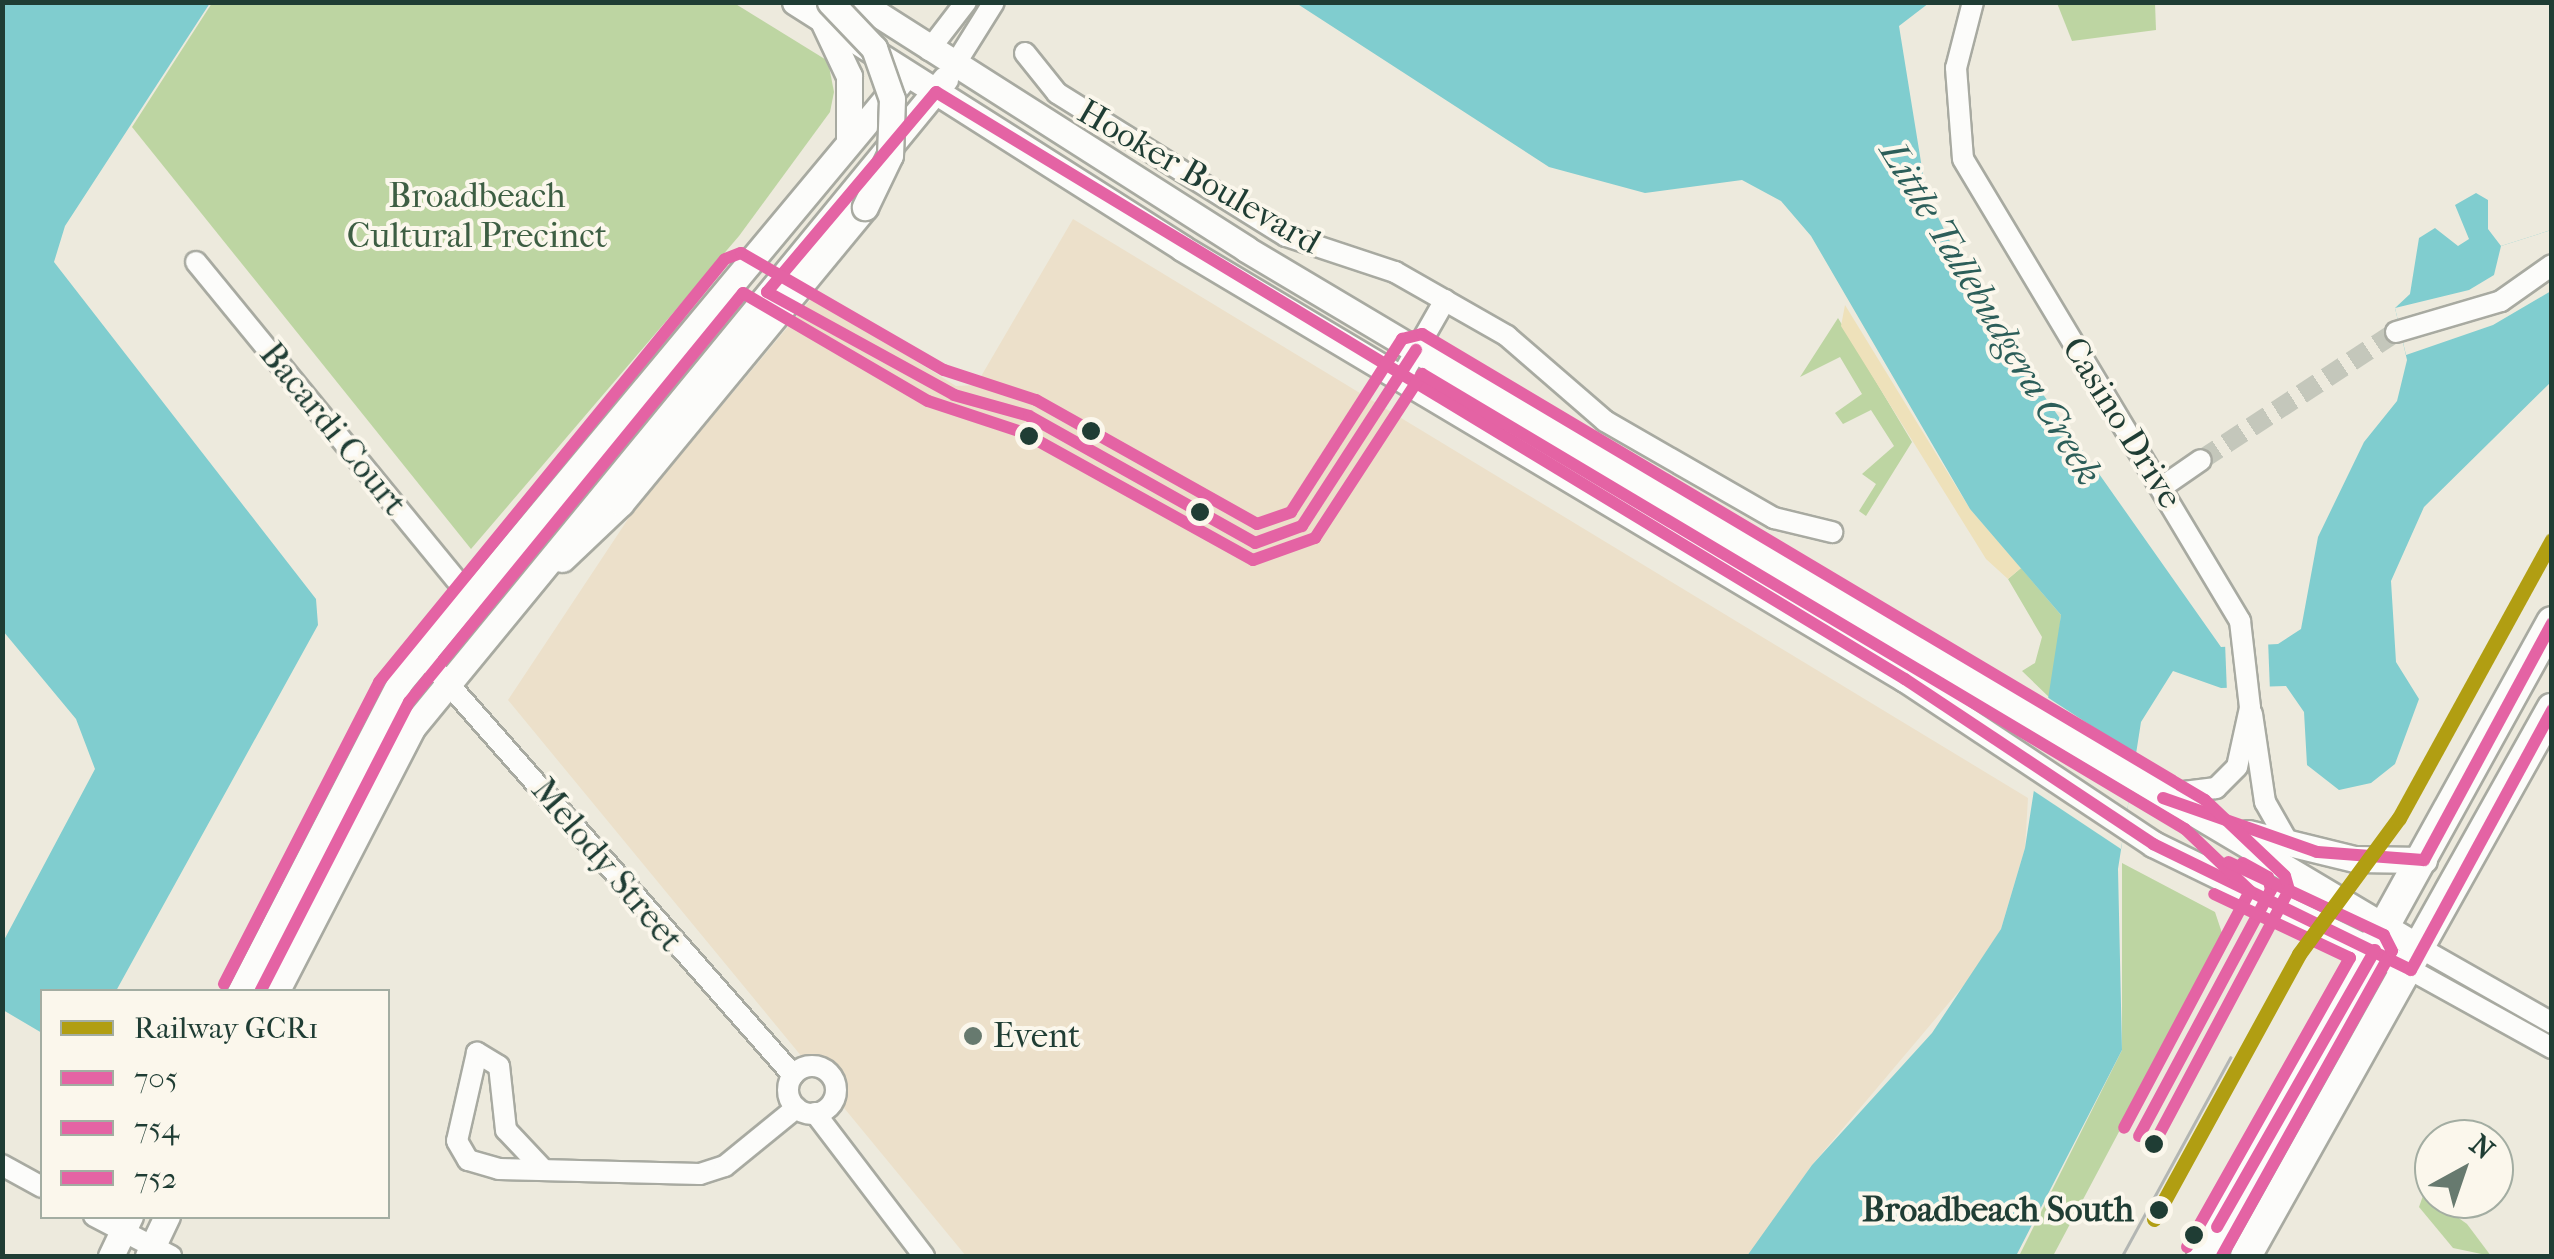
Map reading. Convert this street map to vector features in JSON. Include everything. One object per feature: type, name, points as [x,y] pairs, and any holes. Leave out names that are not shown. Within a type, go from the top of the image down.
[{"type":"highway","points":[[2202,1256],[2382,938],[2552,622]]},
{"type":"highway","points":[[2246,1256],[2416,959],[2552,709]]},
{"type":"main road","name":"Hooker Boulevard","points":[[794,2],[826,12],[936,92],[1400,379],[2024,754],[2124,826],[2382,938]]},
{"type":"main road","name":"Hooker Boulevard","points":[[859,2],[954,66],[1416,350],[2132,782],[2211,822],[2416,959]]},
{"type":"main road","points":[[826,12],[849,76],[850,139]]},
{"type":"main road","points":[[529,582],[594,532],[692,417],[885,170],[888,83],[874,48],[826,12]]},
{"type":"main road","points":[[241,989],[359,749],[422,654],[850,139],[929,50]]},
{"type":"main road","points":[[277,989],[371,795],[450,681],[954,66]]},
{"type":"main road","points":[[2211,822],[2289,844],[2381,863],[2424,860]]},
{"type":"main road","points":[[157,1253],[166,1219]]},
{"type":"main road","points":[[111,1256],[126,1224]]},
{"type":"street","points":[[929,50],[966,2]]},
{"type":"street","points":[[954,66],[994,2]]},
{"type":"street","name":"Casino Drive","points":[[1973,2],[1956,68],[1964,159],[2224,586],[2244,639],[2250,705],[2231,778],[2205,792],[2157,796]]},
{"type":"street","name":"Hooker Boulevard","points":[[1025,53],[1056,93],[1286,236],[1395,272],[1507,336],[1605,421],[1791,526],[1832,532]]},
{"type":"street","name":"Bacardi Court","points":[[196,262],[469,596]]},
{"type":"street","points":[[2396,332],[2500,301],[2552,265]]},
{"type":"street","points":[[1400,379],[1446,300]]},
{"type":"street","points":[[2162,486],[2201,460]]},
{"type":"street","name":"Melody Street","points":[[422,654],[450,681],[793,1076]]},
{"type":"street","points":[[2250,705],[2265,802],[2289,844]]},
{"type":"street","points":[[2416,959],[2552,1023]]},
{"type":"street","points":[[2416,959],[2552,1048]]},
{"type":"street","points":[[541,1167],[506,1130],[499,1066],[477,1053],[456,1142],[468,1160],[541,1167],[700,1174],[725,1166],[806,1111],[833,1101],[833,1080],[816,1066],[793,1076],[806,1111],[924,1256]]},
{"type":"street","points":[[2,1165],[40,1187]]},
{"type":"street","points":[[126,1224],[157,1253]]},
{"type":"shaded area","points":[[1073,219],[2028,798],[2025,848],[2001,929],[1975,972],[1812,1165],[1749,1256],[966,1256],[508,700],[632,513],[813,297],[956,386],[976,385]]},
{"type":"green space","name":"Broadbeach Cultural Precinct","points":[[212,3],[734,3],[828,61],[834,92],[830,112],[739,236],[471,549],[132,127]]},
{"type":"green space","points":[[2057,3],[2155,3],[2156,30],[2072,41]]},
{"type":"green space","points":[[1838,318],[1912,442],[1866,516],[1859,511],[1876,484],[1862,474],[1894,446],[1871,410],[1843,424],[1835,413],[1862,394],[1840,357],[1800,377]]},
{"type":"green space","points":[[2021,568],[2061,615],[2052,700],[2022,671],[2035,663],[2042,637],[2008,579]]},
{"type":"green space","points":[[2122,863],[2215,912],[2223,936],[2053,1256],[2019,1256],[2122,1050]]},
{"type":"green space","points":[[2429,1219],[2460,1219],[2491,1256],[2453,1248]]},
{"type":"sand","points":[[1845,305],[1970,509],[2021,568],[2008,579],[1986,559],[1841,326]]},
{"type":"water","points":[[3,2],[210,3],[65,226],[54,262],[316,599],[318,625],[117,989],[40,989],[40,1032],[3,1010],[3,942],[95,769],[76,719],[3,631]]},
{"type":"water","points":[[1296,3],[1929,3],[1899,26],[1926,193],[1985,312],[2221,647],[2278,644],[2301,629],[2318,537],[2364,442],[2397,401],[2407,360],[2395,308],[2410,294],[2419,238],[2435,228],[2458,246],[2469,239],[2455,205],[2476,193],[2488,200],[2488,229],[2501,246],[2551,230],[2551,382],[2424,507],[2391,581],[2396,662],[2419,699],[2395,764],[2371,783],[2339,790],[2307,765],[2304,712],[2286,686],[2221,688],[2173,671],[2141,722],[2118,869],[2122,1050],[2016,1256],[1747,1256],[1812,1165],[1932,1033],[2001,929],[2025,848],[2061,615],[1970,509],[1811,236],[1781,201],[1742,180],[1645,193],[1549,167]]},
{"type":"pier","points":[[2551,230],[2551,291],[2493,325],[2406,355],[2395,308],[2469,290],[2494,275],[2501,246]]},
{"type":"pier","points":[[2268,639],[2270,692],[2227,693],[2225,642]]},
{"type":"pier","points":[[2047,697],[2136,755],[2121,849],[2028,787]]},
{"type":"tunnel","points":[[2201,460],[2396,332]]},
{"type":"tram line","points":[[2122,1256],[2230,1058]]},
{"type":"rail line","name":"GCR1","points":[[2154,1219],[2299,954],[2399,818],[2552,540]]},
{"type":"transit line","name":"705","points":[[936,92],[1905,679],[2153,844],[2411,970],[2552,710]]},
{"type":"transit line","name":"705","points":[[767,292],[936,92]]},
{"type":"transit line","name":"752","points":[[224,984],[379,682],[725,259],[741,253],[944,370],[1036,400],[1257,524],[1291,512],[1402,339],[1422,334],[2205,800],[2285,876],[2289,890],[2154,1144]]},
{"type":"transit line","name":"705","points":[[767,292],[954,395],[1029,416],[1255,543],[1302,526],[1416,350]]},
{"type":"transit line","name":"754","points":[[262,989],[409,702],[743,293],[928,401],[1022,432],[1253,560],[1315,538],[1422,374],[2185,829],[2250,891],[2124,1128]]},
{"type":"transit line","name":"705","points":[[2163,798],[2317,852],[2424,860],[2552,623]]},
{"type":"transit line","name":"754","points":[[2222,1256],[2392,951],[2384,935],[2228,862]]},
{"type":"transit line","name":"705","points":[[2139,1136],[2271,890],[2268,877],[2243,863]]},
{"type":"transit line","name":"752","points":[[2187,1247],[2350,958],[2214,894]]},
{"type":"transit line","name":"705","points":[[2217,1227],[2375,950]]},
{"type":"place","name":"Event","points":[[973,1036]]},
{"type":"place","name":"Broadbeach South","points":[[2159,1210]]},
{"type":"water label","name":"Little Tallebudgera Creek","points":[[1991,313]]}]
